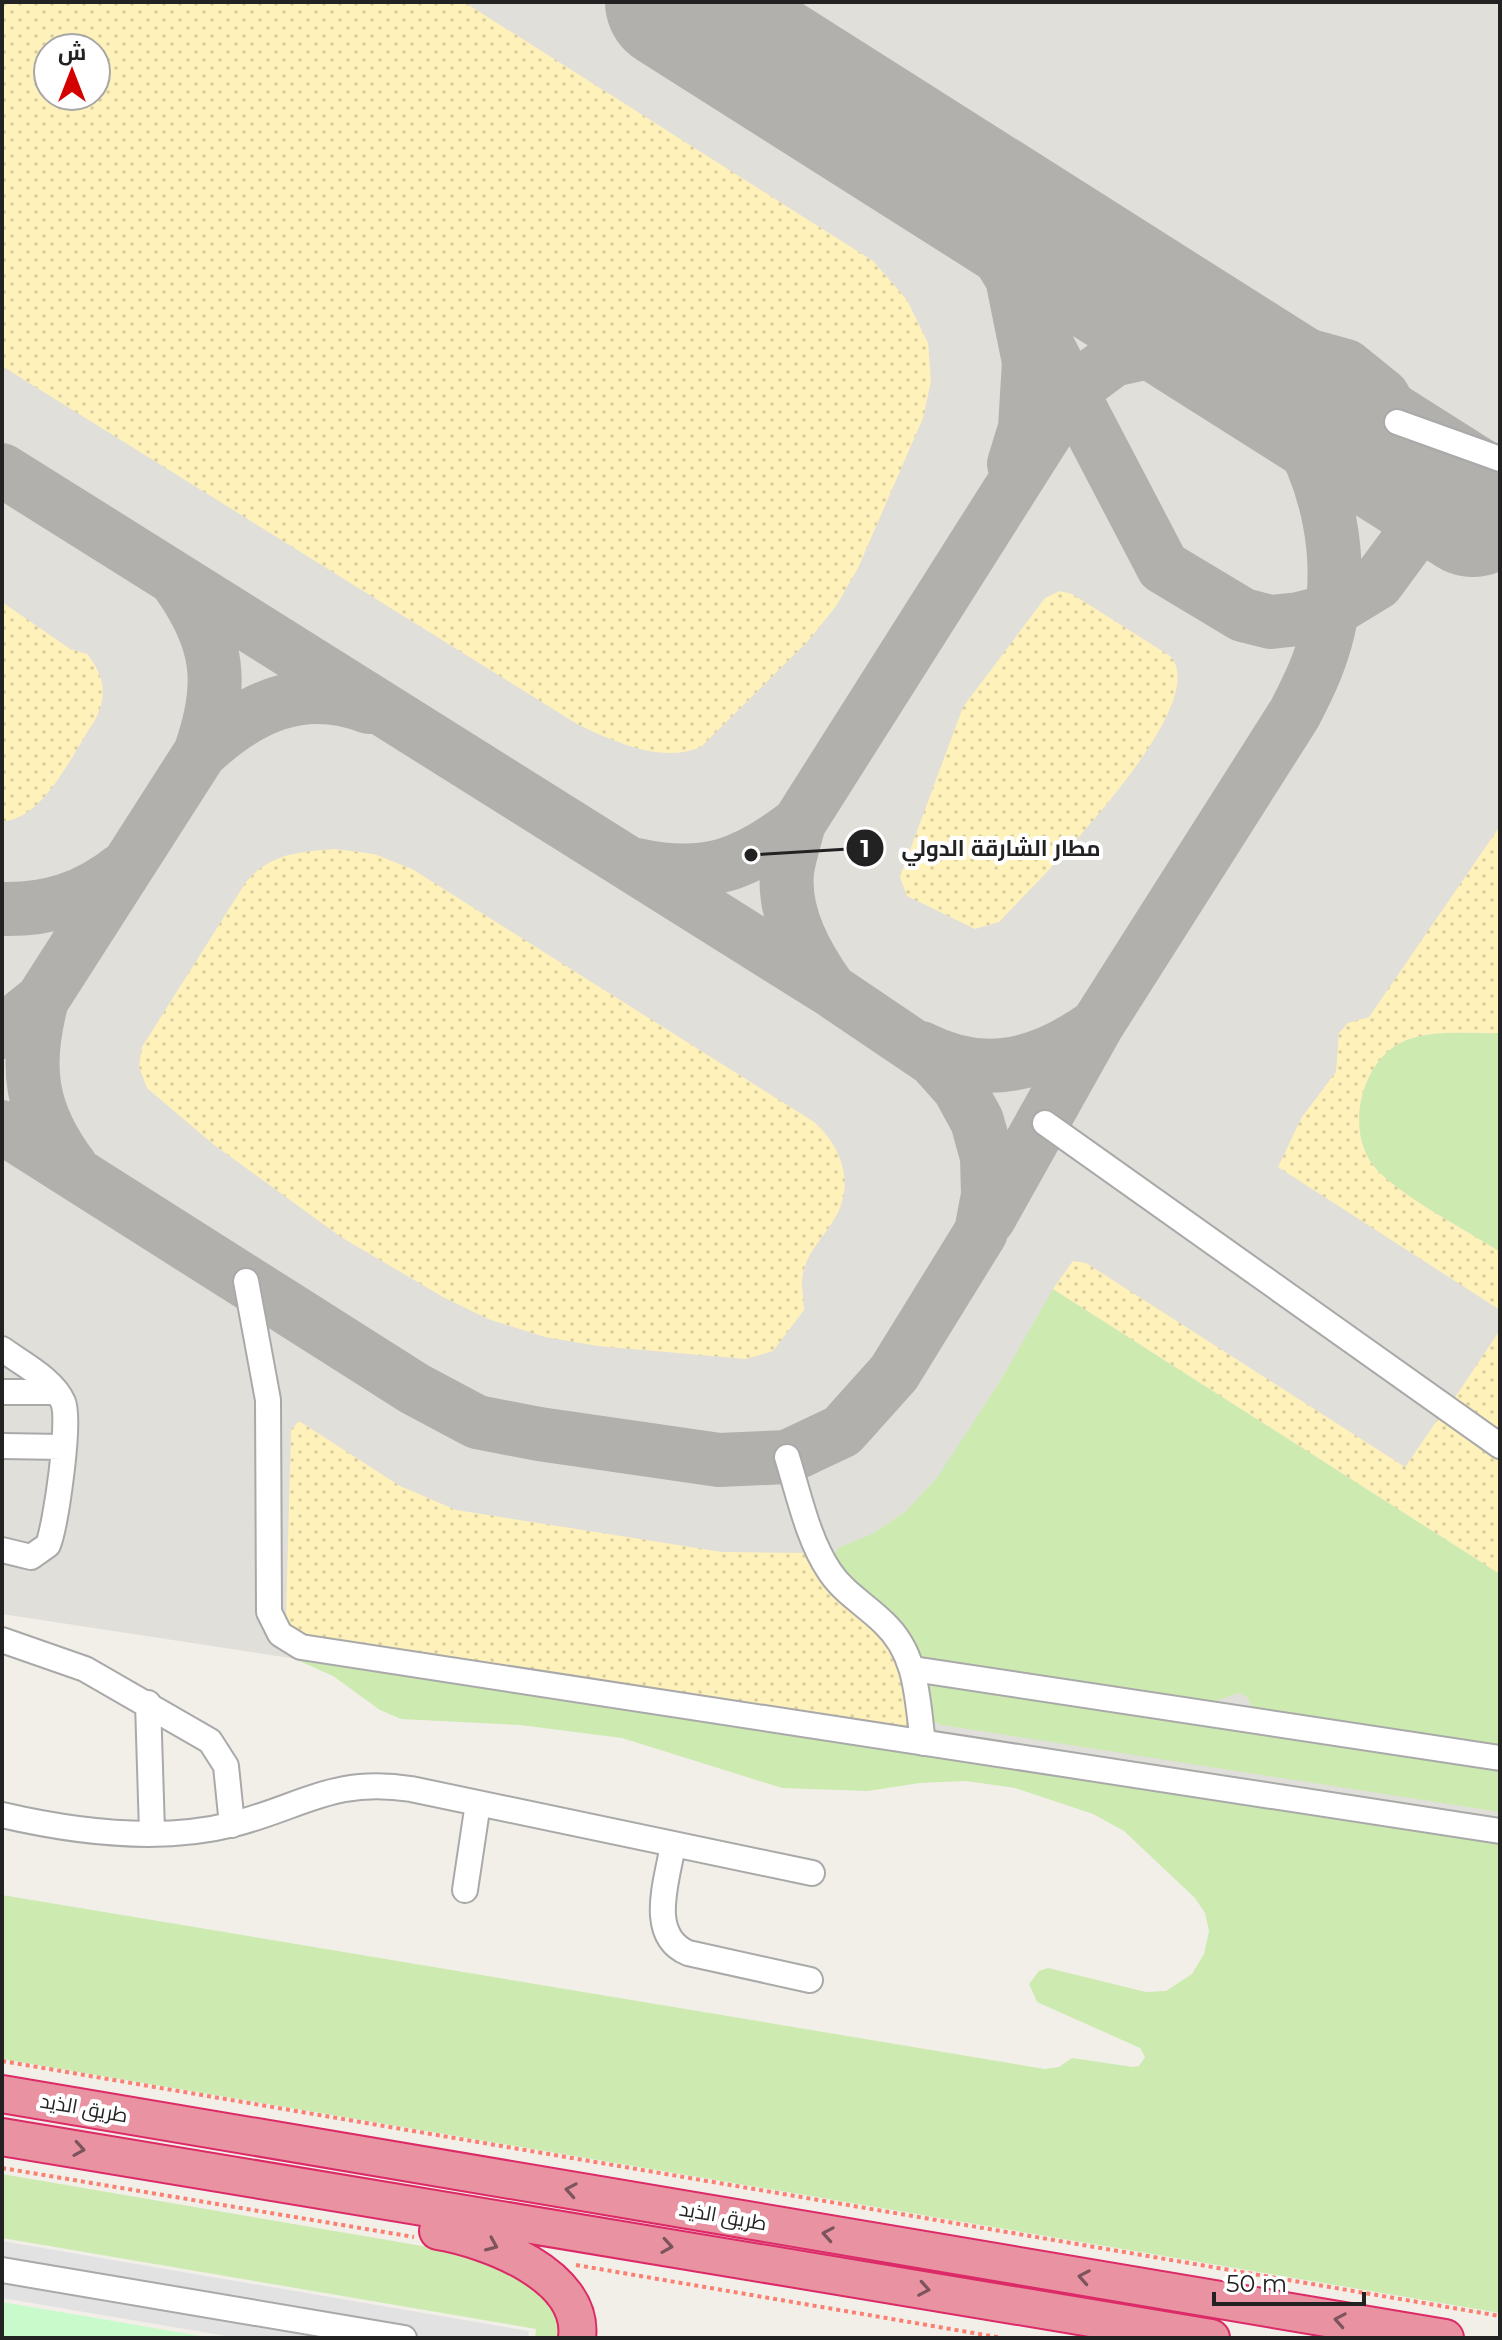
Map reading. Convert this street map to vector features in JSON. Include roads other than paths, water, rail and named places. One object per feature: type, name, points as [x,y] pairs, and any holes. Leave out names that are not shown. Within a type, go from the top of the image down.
[{"type":"highway","name":"طريق الذيد","points":[[2,2094],[1445,2338]]},
{"type":"highway","name":"طريق الذيد","points":[[2,2137],[1211,2338]]},
{"type":"highway","points":[[177,2166],[204,2189],[221,2195],[455,2234],[494,2245],[529,2264],[567,2298],[576,2315],[577,2338]]},
{"type":"lane","points":[[1397,422],[1500,459]]},
{"type":"lane","points":[[1045,1123],[1500,1446]]},
{"type":"lane","points":[[246,1281],[268,1400],[267,1599],[273,1623],[290,1642],[313,1650],[1500,1831]]},
{"type":"lane","points":[[2,1349],[57,1392],[66,1414],[48,1545],[31,1557],[2,1550]]},
{"type":"lane","points":[[2,1392],[57,1392]]},
{"type":"lane","points":[[2,1446],[63,1447]]},
{"type":"lane","points":[[787,1457],[824,1563],[842,1587],[893,1632],[913,1669],[923,1743]]},
{"type":"lane","points":[[2,1640],[85,1669],[202,1735],[217,1748],[226,1766],[232,1825]]},
{"type":"lane","points":[[913,1669],[1500,1758]]},
{"type":"lane","points":[[148,1703],[152,1832]]},
{"type":"lane","points":[[2,1815],[92,1830],[152,1832],[232,1825],[311,1795],[356,1786],[393,1786],[812,1873]]},
{"type":"lane","points":[[465,1890],[478,1803]]},
{"type":"lane","points":[[673,1844],[663,1922],[673,1945],[688,1953],[810,1980]]},
{"type":"lane","points":[[2,2270],[404,2338]]},
{"type":"place","name":"مطار الشارقة الدولي","points":[[751,855]]}]
